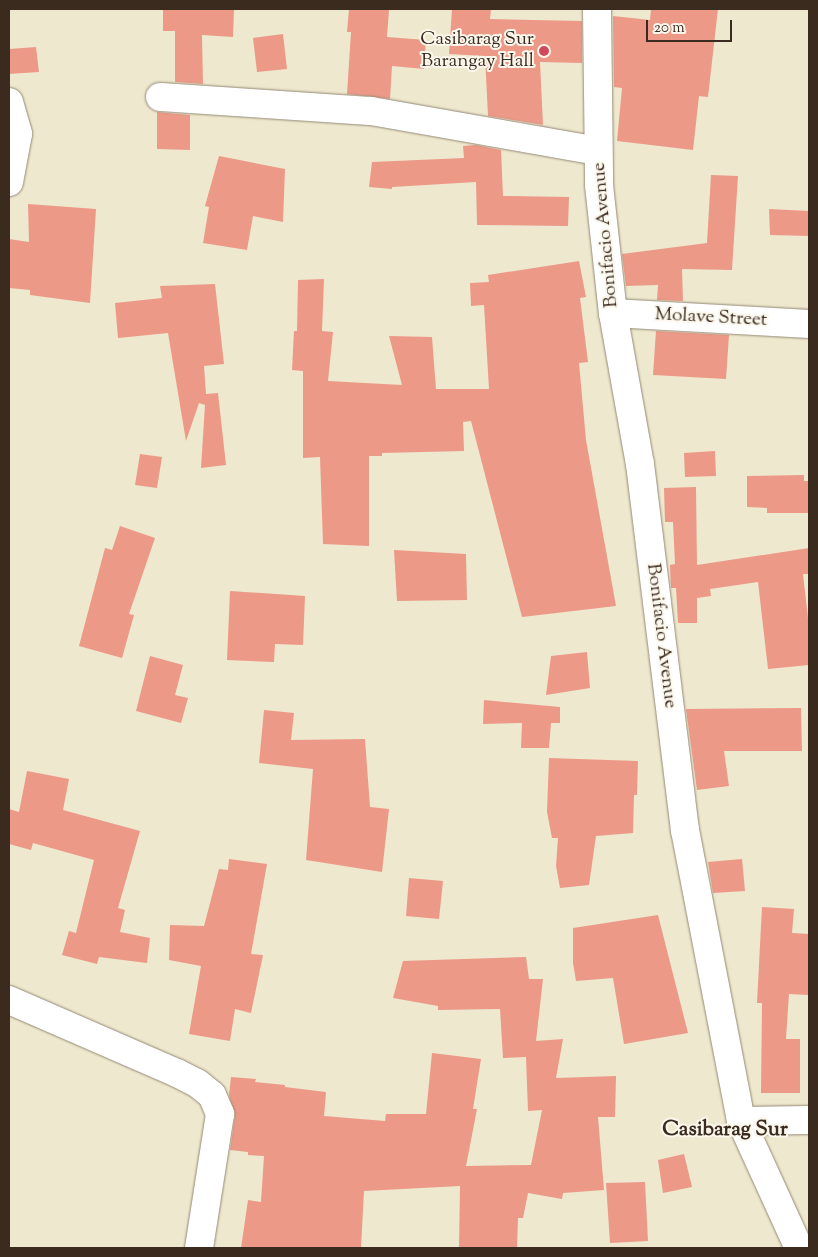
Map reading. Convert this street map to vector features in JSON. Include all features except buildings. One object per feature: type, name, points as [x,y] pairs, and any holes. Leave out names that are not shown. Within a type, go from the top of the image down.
[{"type":"street","name":"Bonifacio Avenue","points":[[597,9],[599,185],[613,313],[640,464],[685,830],[741,1121],[799,1248]]},
{"type":"street","points":[[160,97],[371,112],[598,151]]},
{"type":"street","points":[[9,102],[18,134],[9,182]]},
{"type":"street","name":"Molave Street","points":[[613,313],[809,324]]},
{"type":"street","points":[[9,1000],[197,1083],[212,1095],[220,1114],[199,1248]]},
{"type":"street","points":[[741,1121],[809,1120]]},
{"type":"place","name":"Casibarag Sur Barangay Hall","points":[[544,51]]},
{"type":"district","name":"Casibarag Sur","points":[[725,1130]]}]
